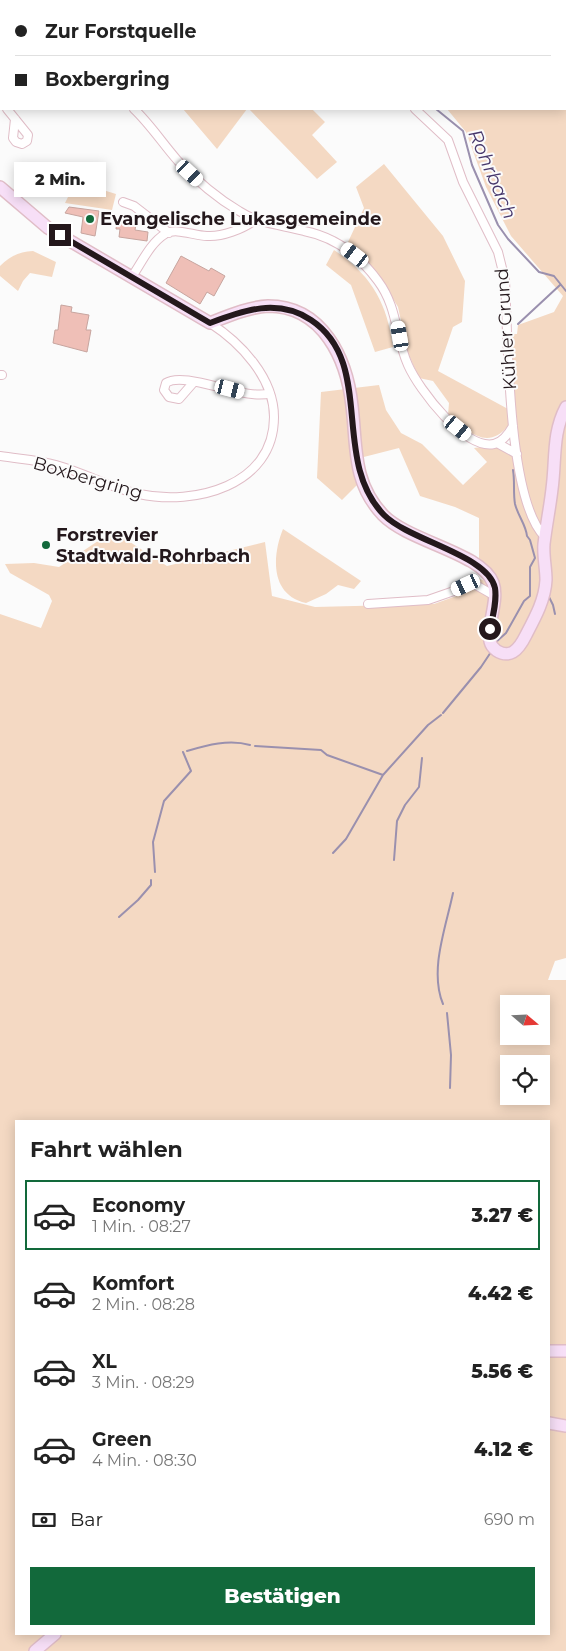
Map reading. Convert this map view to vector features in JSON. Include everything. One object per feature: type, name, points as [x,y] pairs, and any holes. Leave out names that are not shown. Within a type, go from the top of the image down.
[{"type":"street","points":[[8,110],[16,119]]},
{"type":"street","points":[[135,110],[196,179],[224,201],[255,220],[320,235],[355,255],[374,276],[388,297],[394,311],[408,365],[428,397],[444,416],[474,440],[482,443],[497,443],[516,454]]},
{"type":"street","name":"Kühler Grund","points":[[416,110],[448,140],[463,182],[500,258],[505,280],[516,454],[532,520],[545,537]]},
{"type":"street","name":"Boxbergring","points":[[0,187],[48,228],[224,332],[246,353],[262,377],[270,393],[274,408],[274,428],[262,459],[251,471],[239,481],[207,493],[185,497],[145,495],[55,465],[0,456]]},
{"type":"street","points":[[125,203],[169,232],[214,236],[248,225],[255,220]]},
{"type":"street","points":[[131,278],[154,245],[169,232]]},
{"type":"street","points":[[210,323],[268,306],[298,312],[324,331],[339,354],[344,370],[352,406],[357,465],[363,483],[373,502],[383,515],[404,531],[482,567],[492,579],[495,596],[490,640],[498,651],[509,653],[516,650],[522,643],[542,600],[546,581],[545,537],[556,435],[566,407]]},
{"type":"street","points":[[193,383],[258,396],[270,393]]},
{"type":"street","points":[[497,443],[506,436],[513,426]]},
{"type":"street","points":[[368,604],[428,600],[474,584],[495,596]]},
{"type":"street","points":[[550,1351],[566,1351]]},
{"type":"street","points":[[550,1423],[566,1426]]},
{"type":"street","points":[[35,1651],[54,1635]]},
{"type":"shaded area","points":[[184,110],[246,110],[217,149]]},
{"type":"shaded area","points":[[250,110],[313,110],[325,122],[312,135],[337,162],[317,179]]},
{"type":"shaded area","points":[[448,110],[566,110],[566,958],[555,961],[548,980],[566,980],[566,1651],[0,1651],[0,614],[41,628],[52,601],[49,595],[10,573],[5,564],[34,563],[59,567],[113,531],[167,566],[265,542],[272,596],[315,607],[434,604],[459,595],[475,577],[488,582],[479,560],[479,518],[455,507],[420,496],[399,448],[352,460],[358,484],[342,500],[317,478],[321,392],[379,385],[386,410],[401,433],[422,444],[463,485],[487,462],[474,448],[497,445],[515,455],[517,440],[511,334],[517,334],[518,325],[554,312],[563,296],[511,236],[486,187],[466,132]]},
{"type":"shaded area","points":[[384,164],[443,236],[465,281],[462,322],[453,327],[438,371],[508,409],[509,425],[501,433],[493,437],[485,438],[478,436],[463,427],[448,415],[449,403],[433,381],[419,378],[408,353],[398,307],[381,279],[348,242],[364,208],[356,187]]},
{"type":"shaded area","points":[[74,185],[90,186],[116,194],[112,210],[65,203]]},
{"type":"shaded area","points":[[334,250],[358,269],[375,291],[386,316],[393,347],[375,352],[351,285],[326,265]]},
{"type":"shaded area","points":[[33,251],[56,262],[52,277],[30,273],[18,291],[0,276],[0,266],[15,255]]},
{"type":"shaded area","points":[[283,529],[361,581],[354,589],[338,585],[326,594],[306,603],[294,599],[280,583],[277,573],[277,551]]},
{"type":"building","name":"Evangelische Lukasgemeinde","points":[[69,207],[99,211],[95,236],[81,233],[83,217],[65,213]]},
{"type":"building","points":[[117,222],[136,224],[135,230],[148,232],[147,241],[119,237],[120,229],[116,229]]},
{"type":"building","points":[[181,256],[209,271],[211,268],[225,276],[214,296],[207,292],[200,304],[166,283]]},
{"type":"building","points":[[61,305],[72,307],[71,312],[89,315],[86,330],[91,330],[87,352],[53,343],[55,330],[58,330]]},
{"type":"waterway","name":"Rohrbach","points":[[437,110],[463,131],[472,165],[498,225],[508,239],[539,272],[554,276],[566,291]]},
{"type":"waterway","points":[[518,324],[560,285]]},
{"type":"waterway","points":[[496,642],[506,633],[524,601],[530,596],[530,567],[535,558],[530,540],[515,504],[513,470]]},
{"type":"waterway","points":[[549,597],[555,614]]},
{"type":"waterway","points":[[443,713],[491,652]]},
{"type":"waterway","points":[[333,853],[346,839],[383,775],[428,725],[441,715]]},
{"type":"waterway","points":[[187,751],[226,743],[250,745]]},
{"type":"waterway","points":[[255,746],[321,750],[327,755],[383,775]]},
{"type":"waterway","points":[[155,872],[153,842],[164,801],[191,771],[183,752]]},
{"type":"waterway","points":[[394,860],[397,821],[405,805],[419,787],[422,758]]},
{"type":"waterway","points":[[119,917],[151,885],[151,880]]},
{"type":"waterway","points":[[443,1004],[439,991],[438,963],[453,893]]},
{"type":"waterway","points":[[447,1013],[451,1055],[450,1088]]},
{"type":"place","name":"Evangelische Lukasgemeinde","points":[[90,219]]},
{"type":"place","name":"Forstrevier Stadtwald-Rohrbach","points":[[46,545]]},
{"type":"route","points":[[60,235],[210,323],[268,306],[298,312],[318,325],[330,338],[339,354],[344,370],[352,406],[354,451],[357,465],[363,483],[373,502],[383,515],[404,531],[472,561],[485,570],[492,579],[495,588],[495,602],[490,629]]}]
